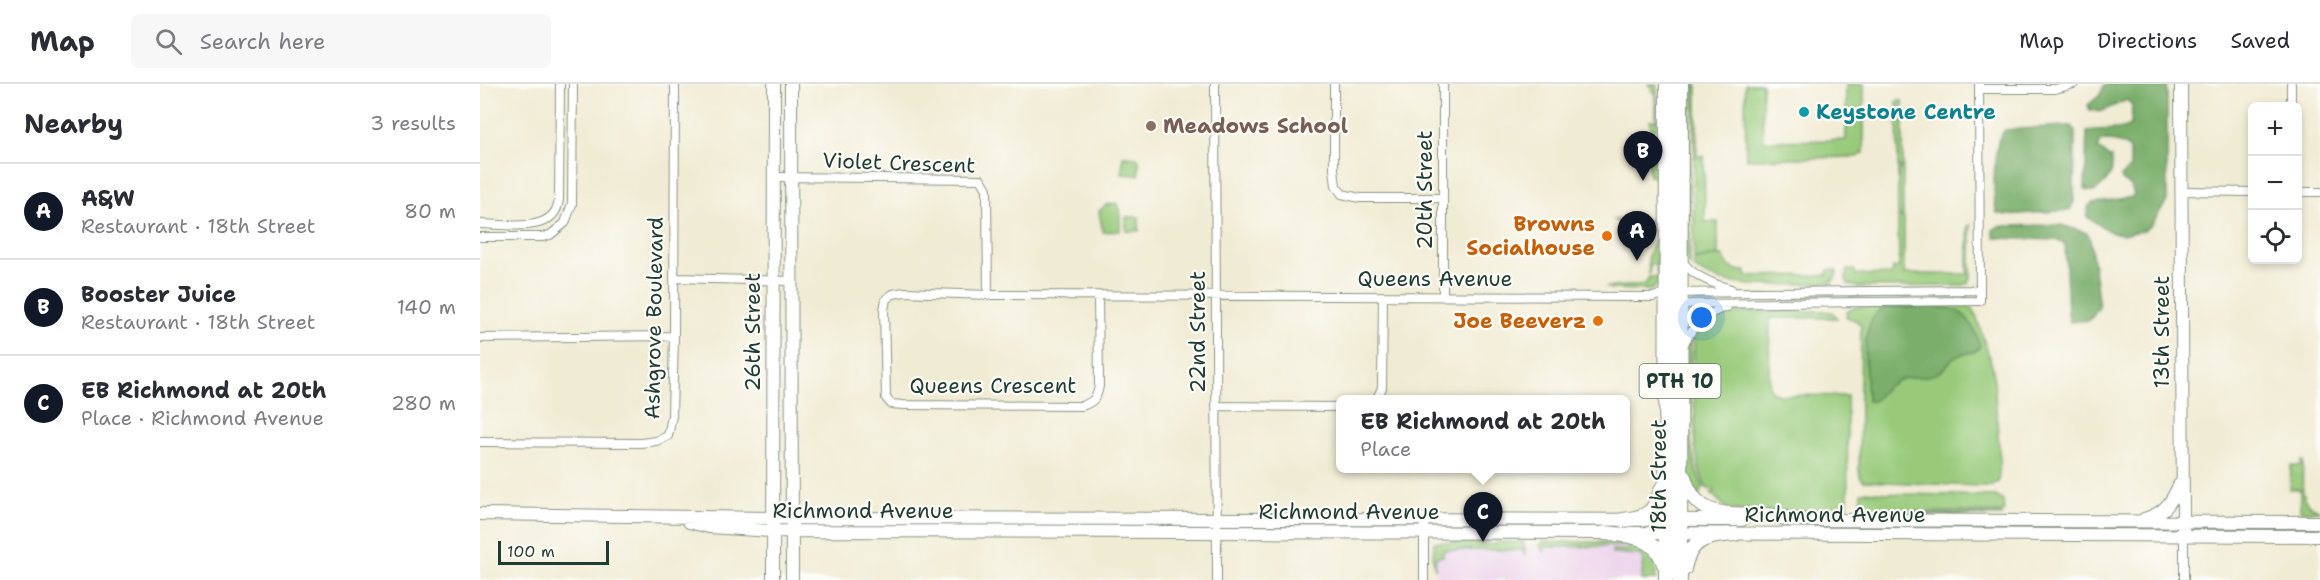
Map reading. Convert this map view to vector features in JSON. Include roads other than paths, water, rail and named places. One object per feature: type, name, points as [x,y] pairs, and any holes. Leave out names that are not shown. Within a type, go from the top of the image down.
[{"type":"main road","name":"26th Street","points":[[773,580],[774,84]]},
{"type":"main road","name":"26th Street","points":[[791,84],[792,580]]},
{"type":"main road","name":"18th Street","points":[[1667,84],[1669,298],[1667,469],[1681,580]]},
{"type":"main road","name":"18th Street","points":[[1666,577],[1680,458],[1680,365],[1669,298],[1680,249],[1681,84]]},
{"type":"main road","name":"13th Street","points":[[2181,84],[2181,479],[2184,536]]},
{"type":"main road","points":[[1680,458],[1689,491],[1706,509],[1720,513],[1770,515],[1797,520]]},
{"type":"main road","points":[[1623,520],[1645,515],[1654,508],[1667,469]]},
{"type":"main road","points":[[2134,522],[2154,516],[2166,508],[2173,499],[2181,479]]},
{"type":"main road","name":"Richmond Avenue","points":[[480,514],[667,516],[709,527],[772,525],[1424,525],[1623,520],[1735,534],[2320,536]]},
{"type":"main road","name":"Richmond Avenue","points":[[1424,525],[1605,533],[1797,520],[2320,522]]},
{"type":"main road","points":[[1605,533],[1636,537],[1653,544],[1662,555],[1666,577]]},
{"type":"main road","points":[[1681,580],[1686,560],[1696,544],[1711,536],[1735,534]]},
{"type":"street","points":[[480,224],[534,225],[548,221],[554,215],[559,199],[560,84]]},
{"type":"street","points":[[480,237],[543,237],[561,228],[568,218],[572,198],[573,84]]},
{"type":"street","name":"Ashgrove Boulevard","points":[[480,442],[641,442],[656,441],[668,436],[672,416],[674,336],[675,84]]},
{"type":"street","name":"22nd Street","points":[[1215,84],[1216,580]]},
{"type":"street","points":[[1334,84],[1335,186],[1342,195],[1360,198],[1442,198]]},
{"type":"street","name":"20th Street","points":[[1443,84],[1443,297]]},
{"type":"street","points":[[1669,298],[1745,303],[1980,302],[1979,87],[2055,89],[2074,84]]},
{"type":"street","points":[[2291,84],[2291,102]]},
{"type":"street","name":"Violet Crescent","points":[[773,177],[981,180],[987,189],[988,295]]},
{"type":"street","points":[[2181,191],[2248,192]]},
{"type":"street","points":[[2302,192],[2320,192]]},
{"type":"street","points":[[1680,249],[1683,263],[1695,274],[1714,284],[1743,292]]},
{"type":"street","points":[[675,278],[792,280]]},
{"type":"street","points":[[1669,298],[1743,292],[1980,290]]},
{"type":"street","name":"Queens Crescent","points":[[1098,296],[1099,386],[1097,397],[1090,403],[1082,406],[903,405],[891,404],[886,398],[884,310],[886,299],[893,294],[904,292],[988,295],[1216,296]]},
{"type":"street","name":"Queens Avenue","points":[[1216,296],[1669,298]]},
{"type":"street","points":[[1378,395],[1382,388],[1383,297]]},
{"type":"street","points":[[1680,365],[1684,344],[1696,326],[1717,310],[1745,303]]},
{"type":"street","points":[[480,338],[674,336]]},
{"type":"street","points":[[1216,406],[1336,407]]},
{"type":"street","points":[[2010,521],[2010,535]]},
{"type":"street","points":[[1424,525],[1424,580]]},
{"type":"street","name":"13th Street","points":[[2184,536],[2184,580]]},
{"type":"place","name":"Keystone Centre","points":[[1804,112]]},
{"type":"place","name":"Meadows School","points":[[1151,126]]},
{"type":"place","name":"Booster Juice","points":[[1643,181]]},
{"type":"place","name":"Browns Socialhouse","points":[[1607,236]]},
{"type":"place","name":"A&W","points":[[1637,261]]},
{"type":"place","name":"Joe Beeverz","points":[[1598,321]]},
{"type":"place","name":"EB Richmond at 20th","points":[[1483,542]]}]
